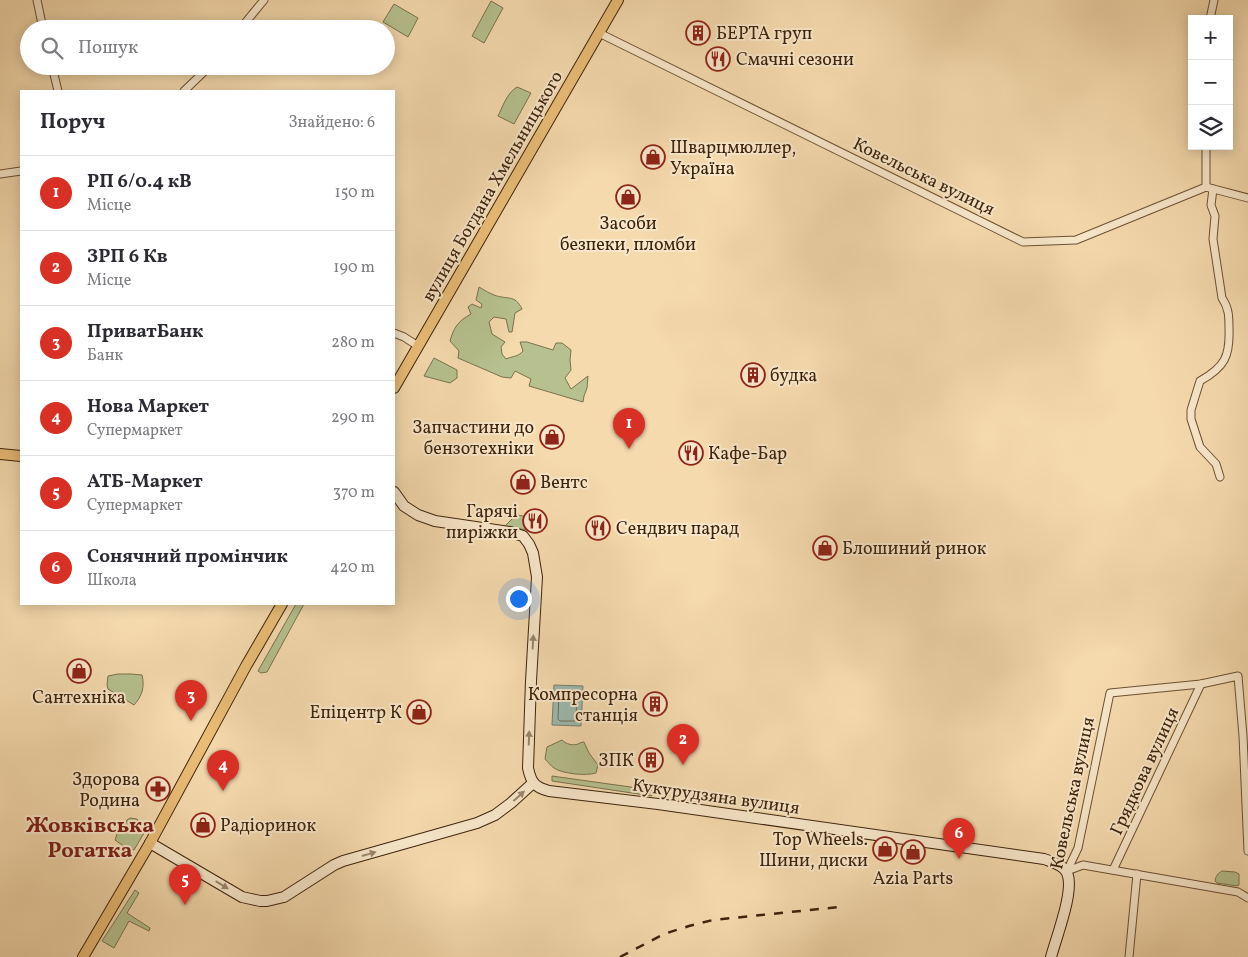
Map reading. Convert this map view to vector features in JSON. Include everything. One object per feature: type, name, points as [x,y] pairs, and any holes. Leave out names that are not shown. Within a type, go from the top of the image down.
[{"type":"main road","name":"вулиця Богдана Хмельницького","points":[[395,386],[618,0]]},
{"type":"main road","points":[[0,454],[20,456]]},
{"type":"main road","points":[[150,843],[242,897],[267,901],[284,897],[343,861],[486,819],[511,803],[533,783],[528,768],[537,578],[533,553],[529,544],[522,536],[510,532],[435,521],[418,515],[404,506],[395,493]]},
{"type":"main road","points":[[82,957],[150,843],[246,666],[281,605]]},
{"type":"main road","name":"Кукурудзяна вулиця","points":[[533,783],[548,791],[658,804],[1044,859],[1058,864],[1067,872]]},
{"type":"main road","name":"Ковельська вулиця","points":[[1051,957],[1069,896],[1070,885],[1067,872]]},
{"type":"street","points":[[39,0],[42,20]]},
{"type":"street","points":[[247,20],[264,0]]},
{"type":"street","points":[[1211,15],[1214,0]]},
{"type":"street","name":"Ковельська вулиця","points":[[599,33],[1023,242],[1076,240],[1210,188]]},
{"type":"street","points":[[54,75],[58,90]]},
{"type":"street","points":[[185,90],[201,75]]},
{"type":"street","points":[[1206,150],[1211,205],[1216,216],[1213,239],[1214,248],[1222,298],[1229,311],[1229,344],[1227,355],[1213,374],[1200,381],[1191,410],[1200,446],[1216,464],[1220,477]]},
{"type":"street","points":[[0,174],[20,171]]},
{"type":"street","points":[[1210,188],[1248,198]]},
{"type":"street","points":[[395,333],[418,346]]},
{"type":"street","points":[[1201,684],[1238,676],[1245,736],[1248,852]]},
{"type":"street","name":"Ковельська вулиця","points":[[1067,872],[1078,848],[1110,693],[1201,684]]},
{"type":"street","name":"Грядкова вулиця","points":[[1113,870],[1201,684]]},
{"type":"street","points":[[1067,872],[1083,865],[1238,892],[1248,898]]},
{"type":"street","points":[[1129,957],[1138,874]]},
{"type":"green space","points":[[491,1],[503,8],[484,43],[472,36]]},
{"type":"green space","points":[[394,4],[418,18],[408,37],[395,29],[395,20],[384,20]]},
{"type":"green space","points":[[517,87],[531,93],[514,124],[498,116],[508,96]]},
{"type":"green space","points":[[479,287],[494,295],[513,299],[522,309],[515,313],[512,332],[509,332],[506,319],[494,317],[489,322],[492,334],[505,342],[501,347],[502,354],[506,359],[523,351],[520,342],[527,342],[553,350],[556,343],[562,343],[571,350],[571,370],[565,378],[571,389],[588,376],[583,402],[529,386],[531,379],[515,371],[511,378],[502,377],[458,358],[459,351],[450,341],[457,325],[471,314],[468,307],[472,304],[481,308],[482,304],[476,300]]},
{"type":"green space","points":[[434,358],[457,370],[457,378],[450,383],[424,376]]},
{"type":"green space","points":[[517,515],[523,516],[538,526],[535,529],[529,530],[504,527]]},
{"type":"green space","points":[[295,605],[303,605],[267,672],[261,673],[258,671]]},
{"type":"green space","points":[[118,674],[142,675],[142,691],[134,705],[108,689],[108,676]]},
{"type":"green space","points":[[562,740],[571,745],[584,742],[598,765],[596,773],[575,774],[558,770],[552,766],[545,759],[547,747]]},
{"type":"green space","points":[[552,776],[652,790],[652,796],[552,781]]},
{"type":"green space","points":[[130,818],[137,819],[145,824],[147,828],[134,850],[125,847],[115,840],[117,834],[115,830],[116,825],[125,824]]},
{"type":"green space","points":[[1222,871],[1239,874],[1239,885],[1217,883],[1215,881],[1216,876]]},
{"type":"green space","points":[[135,890],[139,893],[127,913],[150,928],[149,931],[129,921],[114,948],[102,941]]},
{"type":"water","points":[[554,685],[583,686],[581,726],[552,725]]},
{"type":"railway","points":[[620,957],[664,934],[713,920],[839,907]]},
{"type":"place","name":"БЕРТА груп","points":[[698,33]]},
{"type":"place","name":"Смачні сезони","points":[[718,59]]},
{"type":"place","name":"Шварцмюллер, Україна","points":[[653,157]]},
{"type":"place","name":"Засоби безпеки, пломби","points":[[628,197]]},
{"type":"place","name":"будка","points":[[753,375]]},
{"type":"place","name":"Запчастини до бензотехніки","points":[[552,437]]},
{"type":"place","name":"РП 6/0.4 кВ","points":[[629,449]]},
{"type":"place","name":"Кафе-Бар","points":[[691,453]]},
{"type":"place","name":"Вентс","points":[[523,482]]},
{"type":"place","name":"Гарячі пиріжки","points":[[535,521]]},
{"type":"place","name":"Сендвич парад","points":[[598,528]]},
{"type":"place","name":"Блошиний ринок","points":[[825,548]]},
{"type":"place","name":"Сантехніка","points":[[79,671]]},
{"type":"place","name":"Компресорна станція","points":[[655,704]]},
{"type":"place","name":"Епіцентр К","points":[[419,712]]},
{"type":"place","name":"ПриватБанк","points":[[191,721]]},
{"type":"place","name":"ЗПК","points":[[651,760]]},
{"type":"place","name":"ЗРП 6 Кв","points":[[683,765]]},
{"type":"place","name":"Здорова Родина","points":[[158,789]]},
{"type":"place","name":"Нова Маркет","points":[[223,791]]},
{"type":"place","name":"Радіоринок","points":[[203,825]]},
{"type":"place","name":"Top Wheels. Шини, диски","points":[[885,849]]},
{"type":"place","name":"Azia Parts","points":[[913,852]]},
{"type":"place","name":"Сонячний промінчик","points":[[959,859]]},
{"type":"place","name":"АТБ-Маркет","points":[[185,905]]},
{"type":"district","name":"Жовківська Рогатка","points":[[90,836]]}]
